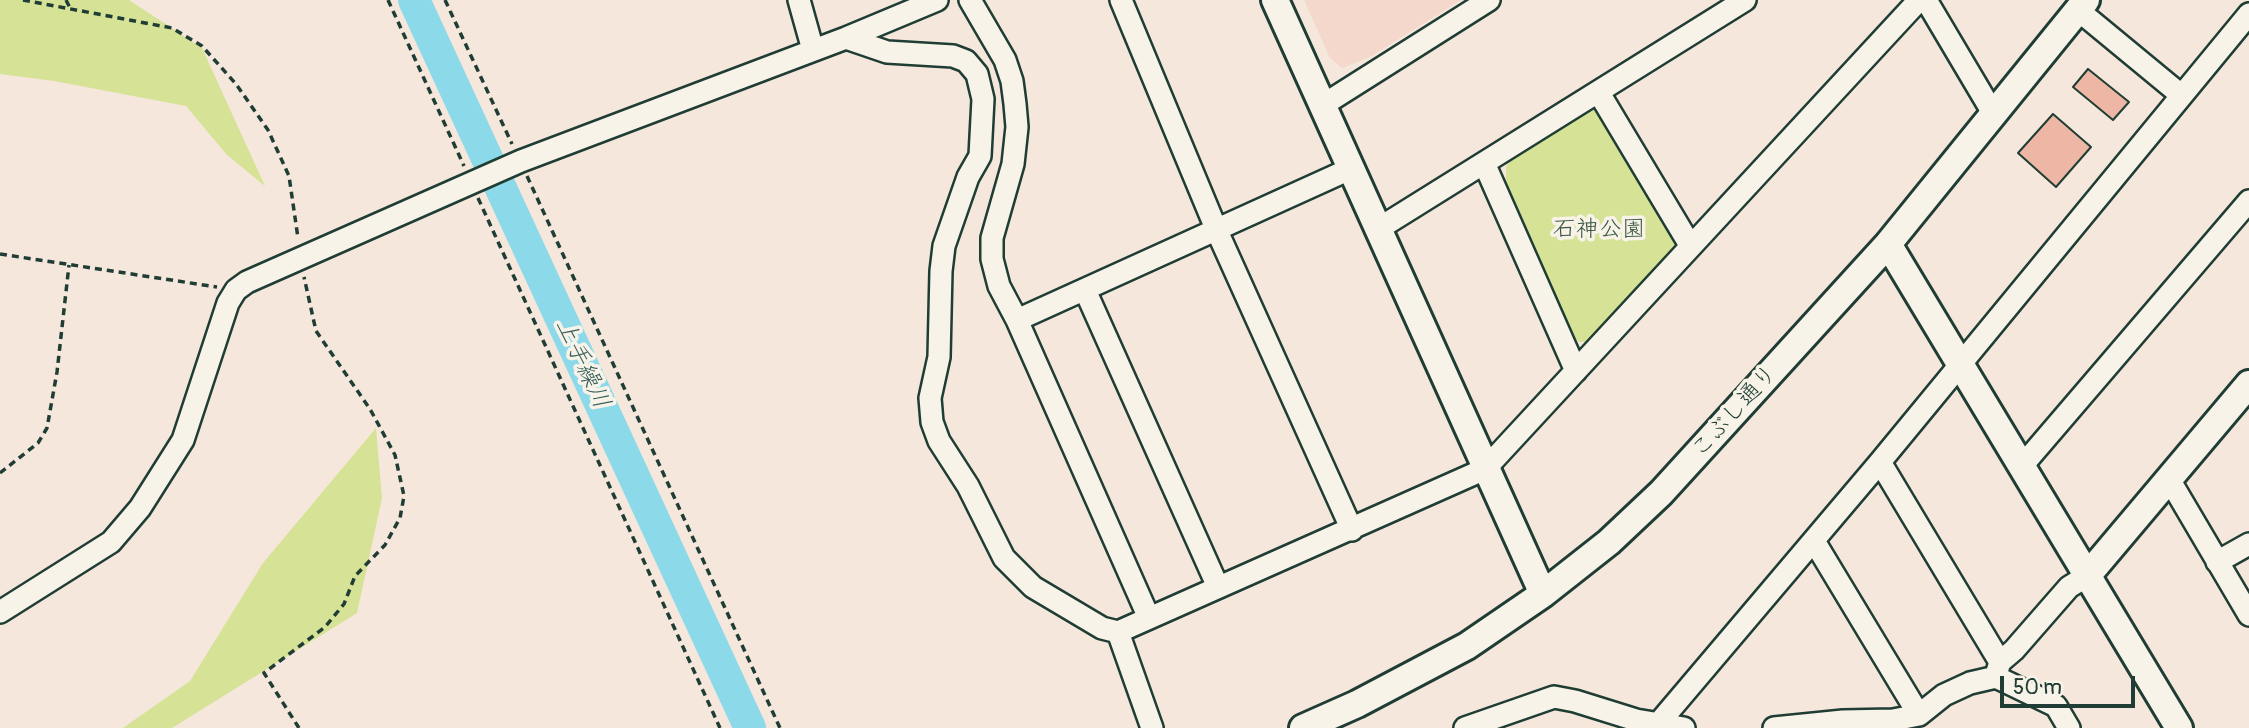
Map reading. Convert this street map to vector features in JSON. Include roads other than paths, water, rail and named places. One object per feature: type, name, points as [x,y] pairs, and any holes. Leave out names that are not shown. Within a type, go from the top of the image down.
[{"type":"street","points":[[799,0],[813,50]]},
{"type":"street","points":[[0,612],[111,542],[140,508],[183,439],[228,303],[236,290],[247,282],[520,161],[846,38],[937,0]]},
{"type":"street","points":[[970,0],[1005,60],[1012,81],[1017,127],[1013,164],[996,216],[992,248],[999,286],[1017,320],[1149,618]]},
{"type":"street","points":[[1121,0],[1217,231],[1352,530]]},
{"type":"street","points":[[1275,0],[1543,594]]},
{"type":"street","points":[[1323,105],[1489,0]]},
{"type":"street","points":[[1378,229],[1745,0]]},
{"type":"street","points":[[846,38],[887,52],[953,56],[966,61],[977,74],[983,99],[980,156],[968,177],[944,246],[939,357],[930,398],[932,422],[939,441],[968,486],[1004,558],[1033,587],[1102,628],[1118,632],[1352,530],[1485,468],[1919,0]]},
{"type":"street","points":[[1926,0],[1993,113]]},
{"type":"street","points":[[2082,5],[2181,94]]},
{"type":"street","name":"こぶし通り","points":[[1303,728],[1357,704],[1467,646],[1543,594],[1609,542],[1661,493],[1888,244],[2082,5]]},
{"type":"street","points":[[1658,724],[1881,462],[2249,14]]},
{"type":"street","points":[[1599,93],[1690,245]]},
{"type":"street","points":[[1484,163],[1576,371]]},
{"type":"street","points":[[1017,320],[1350,169]]},
{"type":"street","points":[[2022,466],[2249,201]]},
{"type":"street","points":[[1888,244],[2179,728]]},
{"type":"street","points":[[1085,290],[1218,587]]},
{"type":"street","points":[[1774,728],[1843,721],[1893,720],[1919,715],[1944,695],[1998,670],[2068,587],[2087,576],[2249,384]]},
{"type":"street","points":[[1881,462],[1998,670],[2056,706],[2069,728]]},
{"type":"street","points":[[2169,479],[2249,615]]},
{"type":"street","points":[[1814,541],[1919,715]]},
{"type":"street","points":[[2217,562],[2249,544]]},
{"type":"street","points":[[1118,632],[1152,728]]},
{"type":"street","points":[[1465,728],[1554,697],[1636,720],[1684,728]]},
{"type":"waterway","name":"上手繰川","points":[[414,0],[750,728]]},
{"type":"park label","name":"石神公園","points":[[1599,230]]}]
